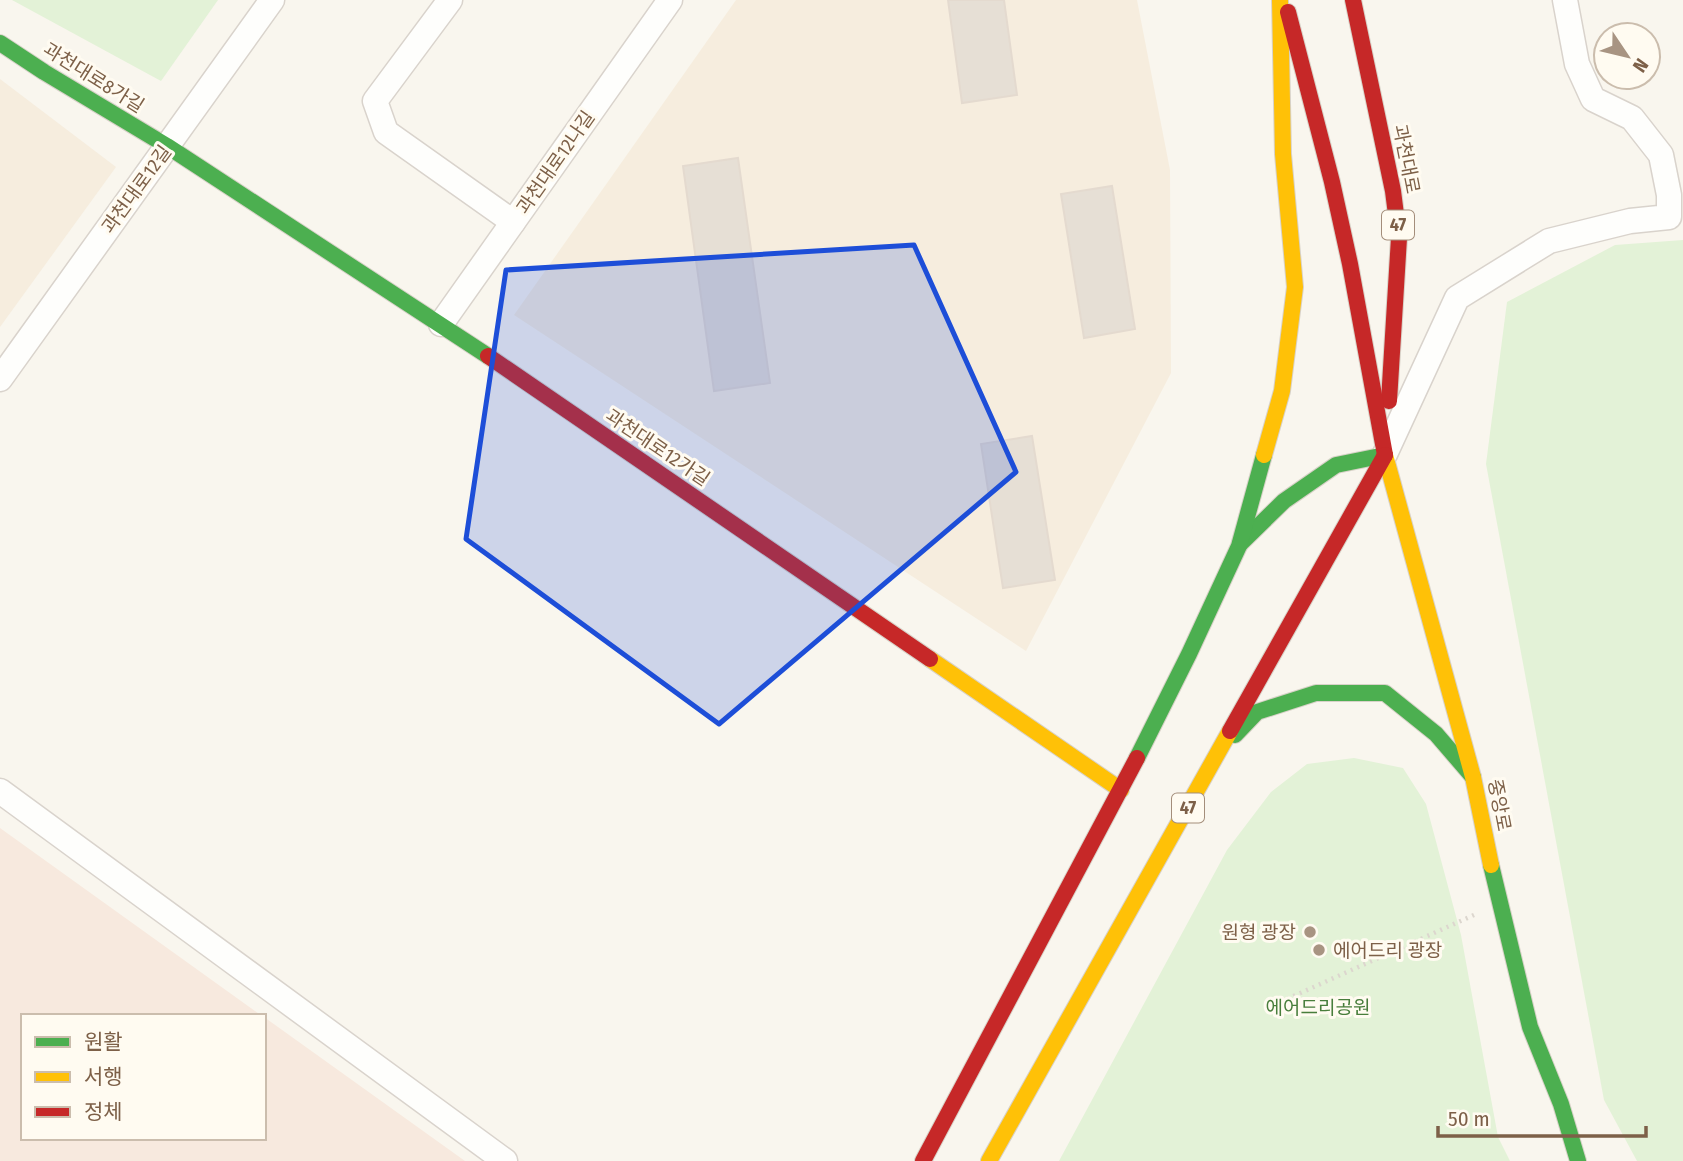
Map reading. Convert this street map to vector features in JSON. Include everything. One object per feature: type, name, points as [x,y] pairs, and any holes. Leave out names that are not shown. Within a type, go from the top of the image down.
[{"type":"main road","points":[[923,1161],[1121,790],[1189,654],[1239,545],[1282,391],[1295,286],[1283,154],[1280,0]]},
{"type":"main road","points":[[1239,545],[1283,500],[1336,464],[1385,455],[1332,182],[1285,0]]},
{"type":"main road","name":"과천대로","points":[[1353,0],[1393,191],[1399,238],[1385,455]]},
{"type":"main road","name":"과천대로8가길","points":[[0,43],[167,146]]},
{"type":"main road","name":"과천대로12가길","points":[[167,146],[441,324],[1121,790]]},
{"type":"main road","points":[[1332,182],[1351,204]]},
{"type":"main road","points":[[1380,204],[1393,191]]},
{"type":"main road","name":"47","points":[[989,1161],[1385,455]]},
{"type":"main road","name":"중앙로","points":[[1385,455],[1473,777],[1485,840],[1530,1027],[1561,1104],[1578,1161]]},
{"type":"main road","points":[[1219,752],[1257,712],[1316,693],[1385,693],[1436,734],[1473,777]]},
{"type":"street","name":"과천대로12길","points":[[0,379],[272,0]]},
{"type":"street","points":[[450,0],[376,101],[386,132],[513,222]]},
{"type":"street","name":"과천대로12나길","points":[[441,324],[670,0]]},
{"type":"street","points":[[1385,455],[1457,298],[1549,242],[1630,221],[1676,216],[1661,156],[1632,118],[1593,99],[1577,64],[1565,0]]},
{"type":"street","points":[[0,791],[505,1161]]},
{"type":"path","points":[[1287,999],[1500,903]]},
{"type":"highlighted area","points":[[914,245],[1016,472],[719,724],[466,539],[506,270]]},
{"type":"shaded area","points":[[736,0],[1137,0],[1170,170],[1171,373],[1026,651],[514,315]]},
{"type":"shaded area","points":[[0,79],[116,167],[0,327]]},
{"type":"shaded area","points":[[0,828],[259,1014],[21,1014],[21,1140],[266,1140],[266,1018],[465,1161],[0,1161]]},
{"type":"green space","points":[[12,0],[218,0],[161,81]]},
{"type":"green space","points":[[1683,240],[1683,1161],[1637,1161],[1604,1100],[1486,464],[1507,302],[1615,245]]},
{"type":"green space","name":"에어드리공원","points":[[1354,758],[1403,768],[1426,804],[1461,935],[1498,1137],[1510,1161],[1059,1161],[1227,850],[1271,792],[1307,764]]},
{"type":"building","points":[[948,0],[1004,0],[1017,95],[962,103]]},
{"type":"building","points":[[738,158],[770,383],[714,391],[683,166]]},
{"type":"building","points":[[1112,186],[1135,329],[1084,338],[1061,194]]},
{"type":"building","points":[[1032,436],[1055,580],[1003,588],[981,444]]},
{"type":"traffic: fast","points":[[0,43],[167,146],[488,356]]},
{"type":"traffic: fast","points":[[1137,758],[1239,546],[1264,455]]},
{"type":"traffic: fast","points":[[1240,544],[1284,501],[1336,465],[1385,455]]},
{"type":"traffic: fast","points":[[1235,735],[1257,712],[1316,693],[1385,693],[1436,734],[1473,777]]},
{"type":"traffic: fast","points":[[1491,865],[1530,1027],[1561,1104],[1578,1161]]},
{"type":"traffic: slow","points":[[1264,455],[1282,391],[1295,287],[1283,154],[1280,0]]},
{"type":"traffic: slow","points":[[1385,455],[1473,777],[1491,865]]},
{"type":"traffic: slow","points":[[930,659],[1121,790]]},
{"type":"traffic: slow","points":[[989,1161],[1230,731]]},
{"type":"traffic: jam","points":[[1353,0],[1393,191],[1399,238],[1389,401]]},
{"type":"traffic: jam","points":[[1288,12],[1332,182],[1350,264],[1385,455]]},
{"type":"traffic: jam","points":[[488,356],[930,659]]},
{"type":"traffic: jam","points":[[1230,731],[1385,455]]},
{"type":"traffic: jam","points":[[923,1161],[1137,758]]},
{"type":"place","name":"원형 광장","points":[[1310,932]]},
{"type":"place","name":"에어드리 광장","points":[[1319,950]]}]
